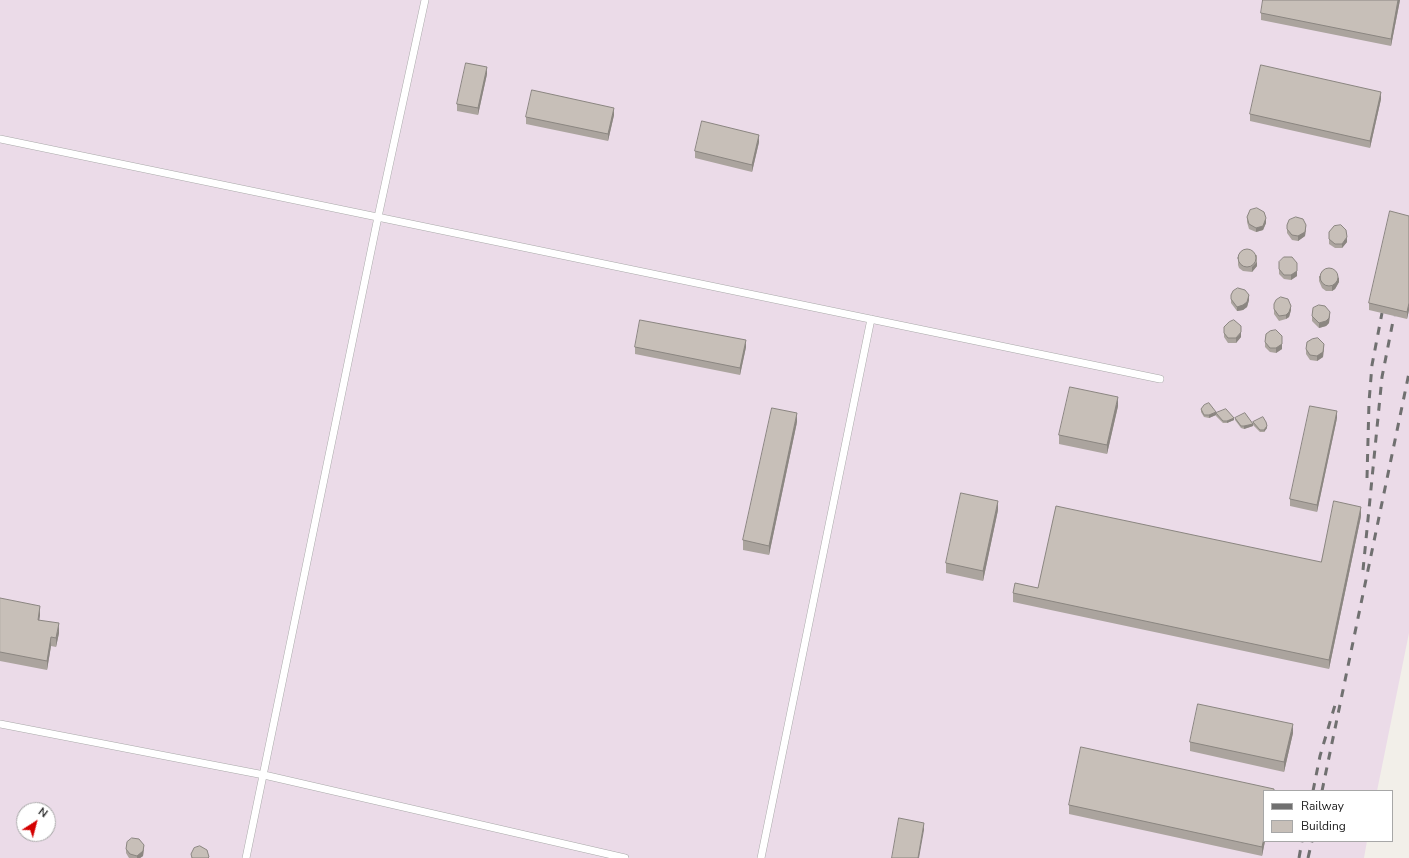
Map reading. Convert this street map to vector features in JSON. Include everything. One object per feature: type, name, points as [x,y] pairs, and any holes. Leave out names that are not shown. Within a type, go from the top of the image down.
[{"type":"lane","points":[[246,858],[424,0]]},
{"type":"lane","points":[[0,138],[1160,379]]},
{"type":"lane","points":[[761,858],[871,319]]},
{"type":"lane","points":[[0,724],[264,775],[625,858]]},
{"type":"shaded area","points":[[0,0],[1409,0],[1409,633],[1377,790],[1263,790],[1263,842],[1367,842],[1364,858],[0,858]]},
{"type":"building","points":[[1263,0],[1398,0],[1391,39],[1261,13]]},
{"type":"building","points":[[466,63],[487,67],[478,108],[457,104]]},
{"type":"building","points":[[1261,65],[1381,92],[1370,141],[1250,114]]},
{"type":"building","points":[[532,90],[614,108],[608,134],[526,117]]},
{"type":"building","points":[[702,121],[759,135],[752,165],[695,151]]},
{"type":"building","points":[[1257,208],[1264,212],[1266,218],[1263,226],[1256,228],[1249,224],[1247,217],[1250,210]]},
{"type":"building","points":[[1390,211],[1409,216],[1409,303],[1407,312],[1369,303]]},
{"type":"building","points":[[1296,217],[1303,219],[1306,225],[1305,232],[1298,236],[1292,235],[1287,229],[1289,220]]},
{"type":"building","points":[[1341,225],[1346,230],[1347,237],[1342,244],[1335,244],[1329,239],[1329,232],[1334,226]]},
{"type":"building","points":[[1243,249],[1251,249],[1256,254],[1254,265],[1251,267],[1243,267],[1238,262],[1238,254]]},
{"type":"building","points":[[1284,257],[1292,257],[1297,263],[1297,271],[1291,275],[1284,275],[1279,269],[1279,262]]},
{"type":"building","points":[[1325,268],[1333,268],[1338,273],[1336,284],[1333,286],[1325,286],[1320,281],[1320,273]]},
{"type":"building","points":[[1238,288],[1245,290],[1249,295],[1247,302],[1237,307],[1231,299],[1231,295],[1233,291]]},
{"type":"building","points":[[1281,297],[1288,299],[1291,306],[1286,315],[1279,316],[1274,309],[1274,304],[1276,300]]},
{"type":"building","points":[[1319,305],[1325,306],[1330,312],[1329,318],[1326,321],[1319,323],[1312,316],[1313,308]]},
{"type":"building","points":[[640,320],[746,340],[740,368],[635,347]]},
{"type":"building","points":[[1234,320],[1241,326],[1241,332],[1236,338],[1228,338],[1224,333],[1224,327],[1229,322]]},
{"type":"building","points":[[1276,330],[1282,336],[1282,344],[1276,348],[1270,348],[1265,342],[1266,334],[1270,331]]},
{"type":"building","points":[[1318,338],[1324,344],[1323,352],[1317,356],[1310,355],[1306,349],[1307,342]]},
{"type":"building","points":[[1070,387],[1118,397],[1107,445],[1059,435]]},
{"type":"building","points":[[1209,403],[1216,412],[1209,415],[1204,415],[1201,409],[1204,405]]},
{"type":"building","points":[[1310,406],[1337,411],[1317,505],[1290,499]]},
{"type":"building","points":[[772,408],[797,413],[769,546],[743,540]]},
{"type":"building","points":[[1226,409],[1234,418],[1223,421],[1216,413]]},
{"type":"building","points":[[1245,413],[1253,424],[1241,426],[1235,418]]},
{"type":"building","points":[[1263,417],[1267,426],[1264,430],[1260,430],[1253,422]]},
{"type":"building","points":[[961,493],[998,501],[983,571],[946,563]]},
{"type":"building","points":[[1334,501],[1361,507],[1329,660],[1013,593],[1015,583],[1038,588],[1056,506],[1321,562]]},
{"type":"building","points":[[0,598],[40,606],[38,620],[59,623],[56,638],[51,637],[47,661],[0,652]]},
{"type":"building","points":[[1198,704],[1293,724],[1284,762],[1190,742]]},
{"type":"building","points":[[1081,747],[1274,789],[1263,790],[1262,847],[1069,805]]},
{"type":"building","points":[[899,818],[924,823],[918,858],[892,858]]},
{"type":"building","points":[[132,838],[139,839],[144,845],[143,851],[137,856],[130,854],[126,849],[127,842]]},
{"type":"building","points":[[200,846],[207,850],[209,857],[192,858],[191,854],[194,848]]},
{"type":"railway","points":[[1367,478],[1369,402],[1372,365],[1382,313]]},
{"type":"railway","points":[[1363,570],[1382,377],[1394,316]]},
{"type":"railway","points":[[1322,790],[1409,373]]},
{"type":"railway","points":[[1313,790],[1320,756],[1335,705]]},
{"type":"railway","points":[[1299,858],[1302,842]]},
{"type":"railway","points":[[1308,858],[1312,842]]}]
